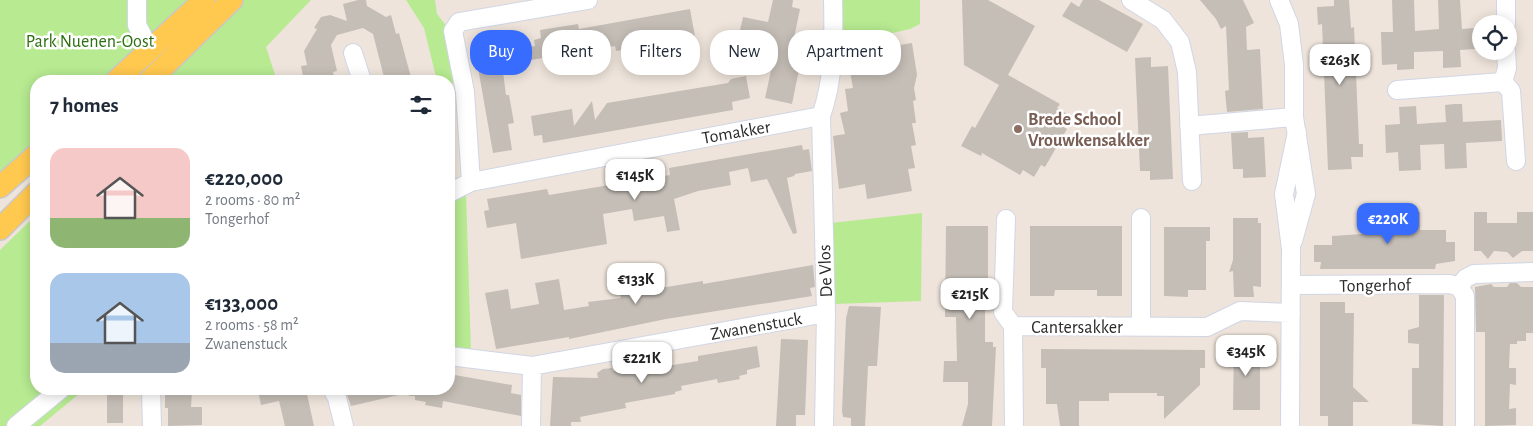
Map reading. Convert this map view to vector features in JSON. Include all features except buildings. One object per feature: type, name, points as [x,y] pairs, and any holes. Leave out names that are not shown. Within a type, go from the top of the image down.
[{"type":"main road","points":[[123,75],[204,0]]},
{"type":"main road","points":[[155,75],[232,0]]},
{"type":"main road","points":[[0,187],[30,160]]},
{"type":"main road","points":[[0,229],[30,199]]},
{"type":"street","points":[[137,0],[137,25],[150,50]]},
{"type":"street","points":[[471,182],[457,95],[453,31],[459,22],[588,0]]},
{"type":"street","points":[[820,116],[825,105],[834,43],[833,0]]},
{"type":"street","points":[[1131,0],[1163,20],[1180,42],[1187,72],[1192,181]]},
{"type":"street","points":[[1279,0],[1289,24],[1294,65],[1295,124],[1306,194],[1291,249],[1290,426]]},
{"type":"street","points":[[1506,0],[1506,15]]},
{"type":"street","points":[[353,53],[360,75]]},
{"type":"street","points":[[1503,82],[1507,68],[1507,60]]},
{"type":"street","points":[[1396,90],[1503,82]]},
{"type":"street","points":[[1503,82],[1511,91],[1516,161]]},
{"type":"street","name":"Tomakker","points":[[455,190],[471,182],[820,116]]},
{"type":"street","name":"De Vlos","points":[[820,116],[826,313],[824,426]]},
{"type":"street","points":[[1189,126],[1295,124]]},
{"type":"street","name":"Cantersakker","points":[[1140,327],[1141,218]]},
{"type":"street","name":"Cantersakker","points":[[1006,219],[1003,312],[1013,326],[1014,426]]},
{"type":"street","points":[[1465,426],[1465,296],[1458,288],[1466,278],[1474,274],[1533,272]]},
{"type":"street","name":"Tongerhof","points":[[1291,286],[1450,284],[1458,288]]},
{"type":"street","name":"Cantersakker","points":[[1013,326],[1207,327],[1240,311],[1291,312]]},
{"type":"street","name":"Zwanenstuck","points":[[455,357],[532,366],[826,313]]},
{"type":"street","points":[[531,426],[532,366]]},
{"type":"street","points":[[16,426],[54,395]]},
{"type":"street","points":[[151,395],[152,426]]},
{"type":"street","points":[[336,395],[344,426]]},
{"type":"green space","name":"Park Nuenen-Oost","points":[[0,0],[193,0],[114,75],[30,75],[30,153],[0,176]]},
{"type":"green space","points":[[239,0],[311,0],[266,47],[275,75],[165,75]]},
{"type":"green space","points":[[406,0],[435,0],[437,14],[448,28],[453,75],[436,75],[424,28]]},
{"type":"green space","points":[[836,0],[920,0],[920,24],[910,29],[901,31],[836,30]]},
{"type":"green space","points":[[466,192],[471,353],[455,351],[455,199]]},
{"type":"green space","points":[[922,213],[921,301],[834,304],[831,223]]},
{"type":"green space","points":[[30,221],[30,395],[78,395],[40,426],[0,426],[0,250]]},
{"type":"place","name":"Brede School Vrouwkensakker","points":[[1018,129]]}]
